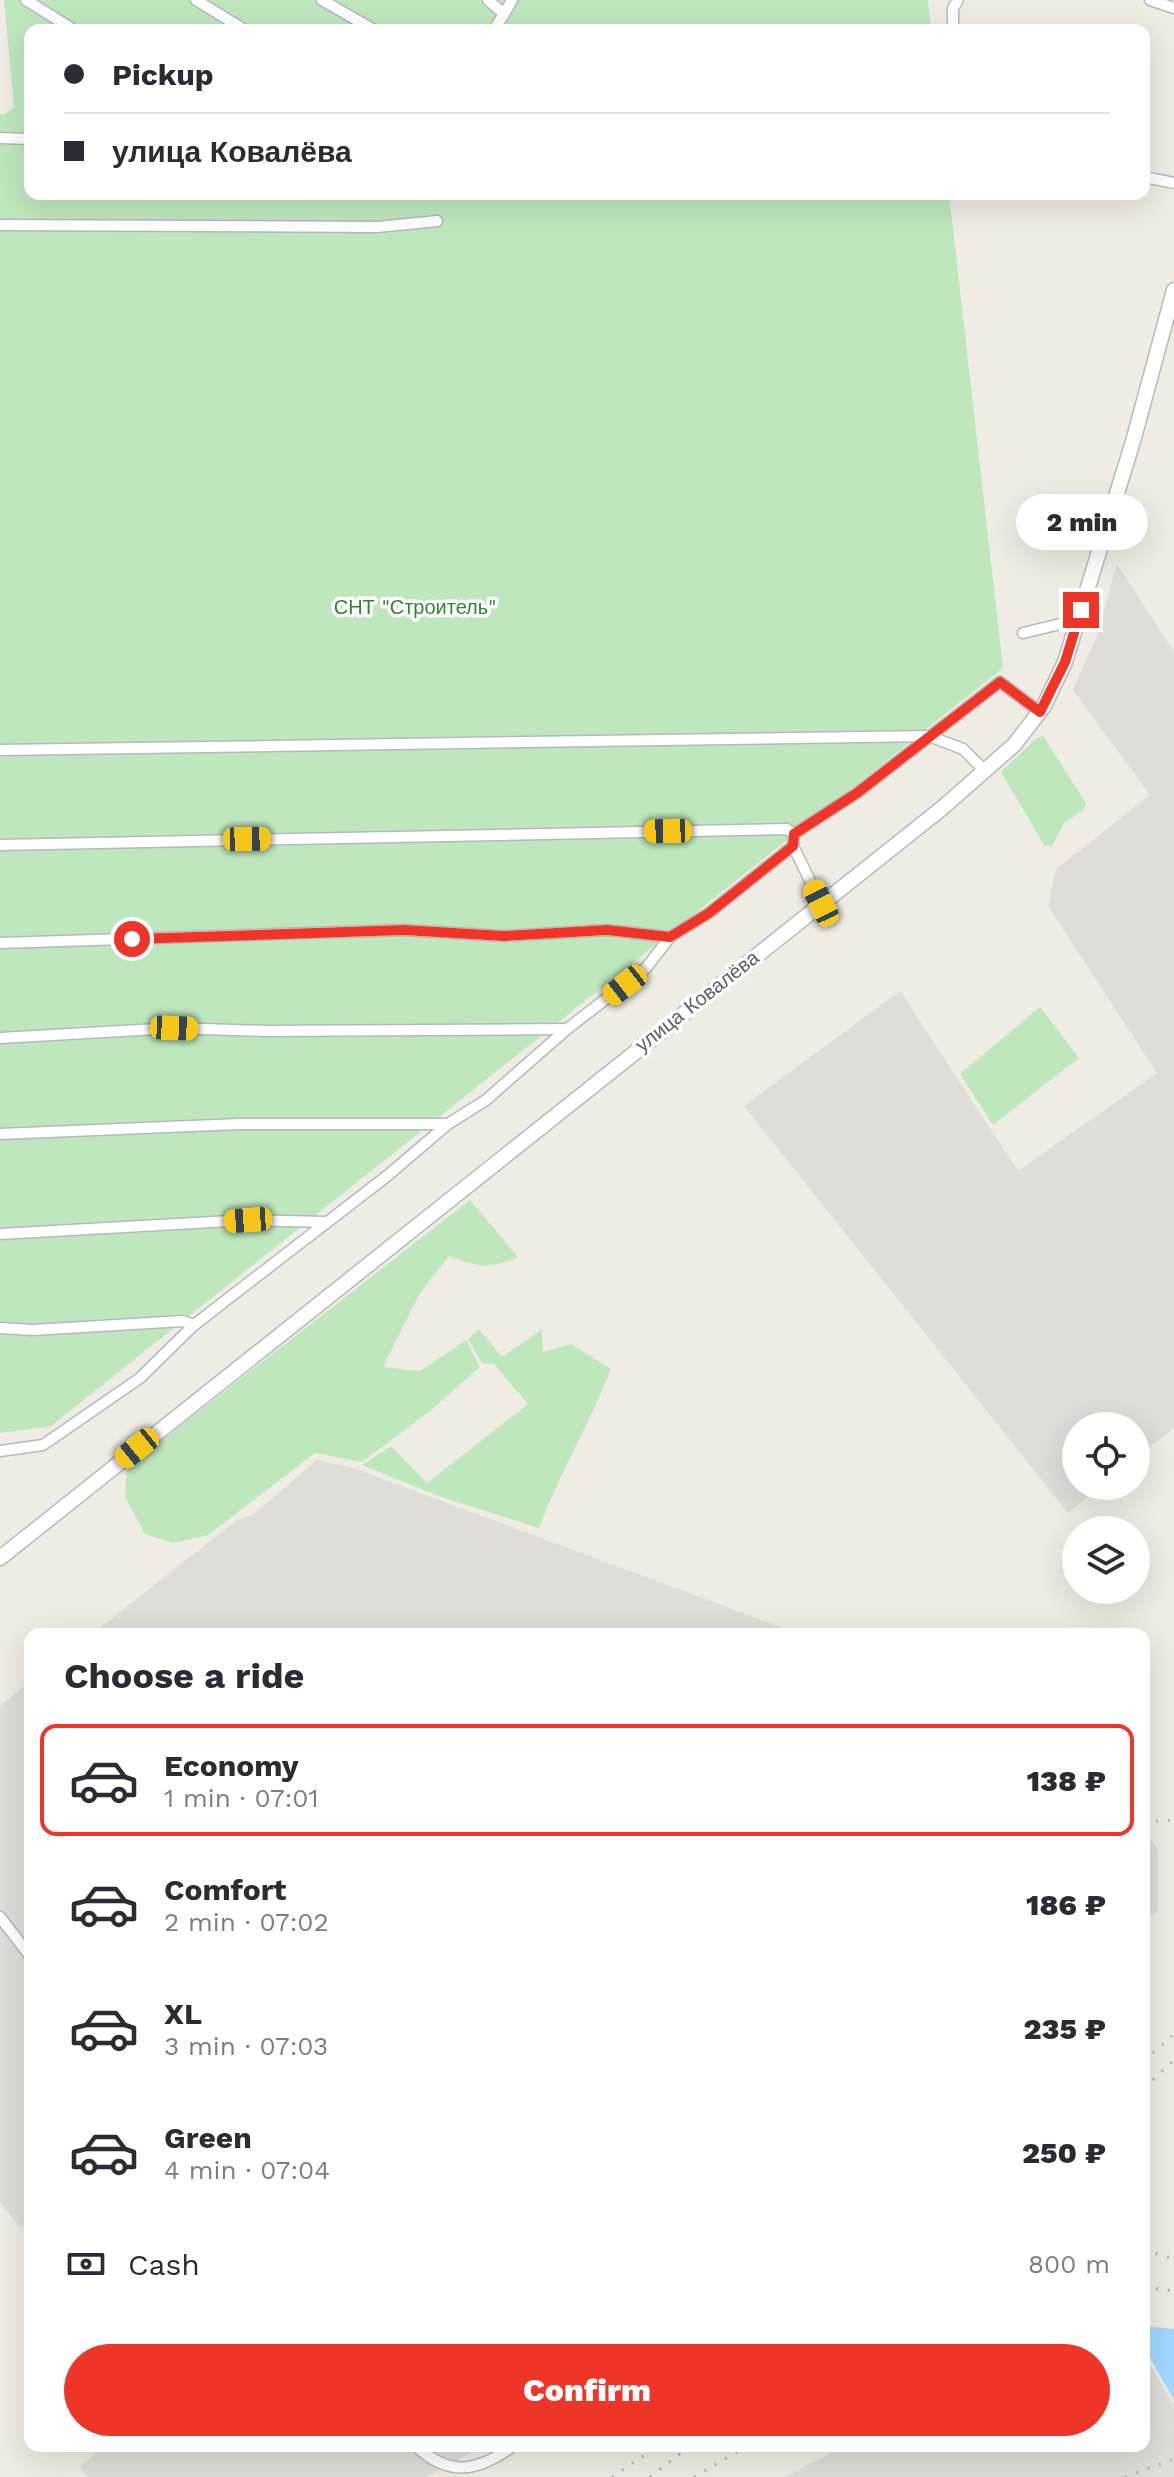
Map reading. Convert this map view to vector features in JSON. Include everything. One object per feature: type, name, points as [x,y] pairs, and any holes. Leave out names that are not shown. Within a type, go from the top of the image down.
[{"type":"street","points":[[26,0],[64,24]]},
{"type":"street","points":[[196,0],[235,24]]},
{"type":"street","points":[[322,0],[364,24]]},
{"type":"street","points":[[488,0],[504,14]]},
{"type":"street","points":[[498,24],[512,0]]},
{"type":"street","points":[[953,24],[953,8],[958,0]]},
{"type":"street","points":[[1150,0],[1174,8]]},
{"type":"street","points":[[0,138],[24,139]]},
{"type":"street","points":[[1150,178],[1174,183]]},
{"type":"street","points":[[0,225],[392,227],[437,221]]},
{"type":"street","name":"улица Ковалёва","points":[[0,1558],[821,903],[1014,745],[1040,712],[1065,662],[1134,438],[1174,290]]},
{"type":"street","points":[[1023,633],[1077,620]]},
{"type":"street","points":[[794,834],[857,793],[1000,682],[1040,712]]},
{"type":"street","points":[[0,750],[929,736],[963,749],[984,770]]},
{"type":"street","points":[[0,845],[787,829],[794,834]]},
{"type":"street","points":[[794,834],[793,846],[821,903]]},
{"type":"street","points":[[0,1451],[43,1445],[83,1421],[140,1378],[194,1325],[448,1124],[486,1100],[567,1029],[656,959],[670,937],[709,913],[793,846]]},
{"type":"street","points":[[0,943],[404,930],[504,936],[607,930],[670,937]]},
{"type":"street","points":[[0,1038],[174,1028],[267,1031],[567,1029]]},
{"type":"street","points":[[0,1134],[239,1124],[448,1124]]},
{"type":"street","points":[[0,1234],[248,1220],[327,1222]]},
{"type":"street","points":[[0,1328],[33,1330],[183,1321],[194,1325]]},
{"type":"street","points":[[0,1917],[24,1948]]},
{"type":"street","points":[[421,2452],[427,2459],[455,2472],[483,2468],[505,2452]]},
{"type":"shaded area","points":[[1117,564],[1174,652],[1174,1428],[1150,1447],[1150,1412],[1062,1412],[1062,1500],[1084,1500],[1068,1513],[744,1106],[900,991],[1018,1171],[1157,1073],[1048,906],[1056,869],[1150,795],[1073,690],[1097,636]]},
{"type":"shaded area","points":[[317,1460],[353,1468],[783,1628],[100,1628],[237,1520],[254,1514]]},
{"type":"shaded area","points":[[24,1687],[24,2226],[18,2225],[0,2202],[0,1706]]},
{"type":"shaded area","points":[[1150,1840],[1158,1851],[1158,1910],[1150,1917]]},
{"type":"shaded area","points":[[1150,2364],[1174,2405],[1174,2477],[786,2477],[833,2452],[1150,2452]]},
{"type":"shaded area","points":[[98,2452],[472,2452],[427,2477],[88,2477],[79,2467]]},
{"type":"green space","name":"СНТ \"Строитель\"","points":[[4,0],[928,0],[930,24],[24,24],[24,200],[950,200],[1003,668],[51,1426],[0,1433],[0,114],[4,115],[14,107]]},
{"type":"green space","points":[[1043,736],[1086,803],[1084,809],[1064,823],[1052,846],[1044,845],[1001,772]]},
{"type":"green space","points":[[1040,1007],[1079,1058],[993,1125],[960,1074]]},
{"type":"green space","points":[[470,1200],[518,1257],[483,1266],[449,1256],[420,1293],[383,1367],[420,1371],[466,1340],[480,1367],[429,1412],[362,1462],[315,1453],[208,1535],[173,1543],[145,1534],[125,1497],[127,1467]]},
{"type":"green space","points":[[479,1329],[502,1357],[542,1329],[543,1352],[571,1344],[611,1369],[539,1528],[441,1497],[362,1465],[391,1446],[427,1483],[528,1404],[494,1364],[482,1363],[468,1339]]},
{"type":"water","points":[[1150,2327],[1174,2329],[1174,2400],[1150,2358]]},
{"type":"railway","points":[[1150,1822],[1174,1820]]},
{"type":"railway","points":[[1150,2056],[1174,2034]]},
{"type":"railway","points":[[1150,2082],[1174,2060]]},
{"type":"railway","points":[[1150,2252],[1174,2259]]},
{"type":"railway","points":[[1150,2288],[1174,2291]]},
{"type":"railway","points":[[612,2477],[649,2452]]},
{"type":"railway","points":[[650,2477],[682,2452]]},
{"type":"railway","points":[[694,2477],[737,2452]]},
{"type":"railway","points":[[1125,2477],[1174,2459]]},
{"type":"route","points":[[132,939],[404,930],[504,936],[607,930],[670,937],[709,913],[793,846],[794,834],[857,793],[1000,682],[1040,712],[1065,662],[1081,610]]}]
